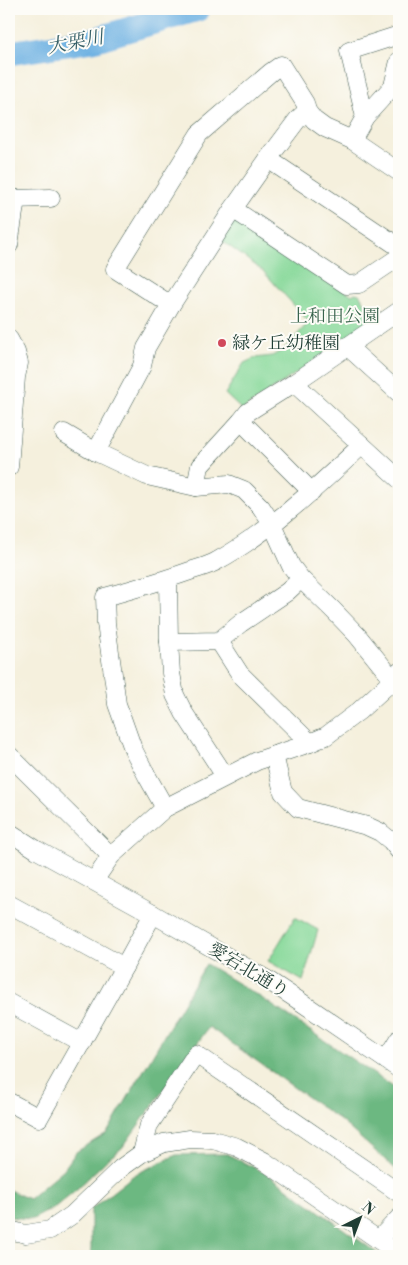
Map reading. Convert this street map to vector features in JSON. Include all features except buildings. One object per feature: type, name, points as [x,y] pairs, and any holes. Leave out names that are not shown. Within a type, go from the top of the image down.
[{"type":"street","points":[[365,118],[349,51],[399,35]]},
{"type":"street","points":[[352,140],[365,118],[393,86],[399,61]]},
{"type":"street","points":[[171,305],[115,269],[199,134],[281,65],[314,120],[325,128],[352,140],[399,172]]},
{"type":"street","points":[[96,452],[142,366],[146,348],[171,305],[268,159],[298,119],[307,111]]},
{"type":"street","points":[[268,159],[399,247]]},
{"type":"street","points":[[9,246],[12,199],[51,198]]},
{"type":"street","points":[[233,210],[347,285],[359,284],[399,257]]},
{"type":"street","points":[[196,487],[200,466],[248,412],[399,311]]},
{"type":"street","points":[[9,339],[19,363],[12,377],[9,467]]},
{"type":"street","points":[[347,346],[399,393]]},
{"type":"street","points":[[294,383],[399,479]]},
{"type":"street","points":[[241,420],[312,492]]},
{"type":"street","points":[[64,433],[96,452],[146,476],[196,487],[229,484],[244,490],[261,507],[272,524],[291,566],[301,580],[333,610],[397,679],[326,736],[257,761],[165,808],[111,856],[94,881]]},
{"type":"street","points":[[165,808],[133,749],[117,704],[106,623],[105,596],[168,579],[214,563],[244,545],[272,524],[312,492],[362,445]]},
{"type":"street","points":[[168,579],[170,673],[175,695],[184,713],[225,776]]},
{"type":"street","points":[[169,642],[219,640],[301,580]]},
{"type":"street","points":[[219,640],[240,674],[310,743]]},
{"type":"street","points":[[9,755],[111,856]]},
{"type":"street","points":[[274,755],[283,792],[298,808],[367,826],[380,832],[399,851]]},
{"type":"street","name":"愛宕北通り","points":[[9,832],[37,850],[266,980],[393,1064]]},
{"type":"street","points":[[9,904],[124,967]]},
{"type":"street","points":[[9,1102],[39,1118],[152,914]]},
{"type":"street","points":[[9,1003],[82,1043]]},
{"type":"street","points":[[393,1064],[399,1039]]},
{"type":"street","points":[[142,1153],[149,1125],[196,1054],[399,1193]]},
{"type":"street","points":[[9,1230],[26,1234],[50,1230],[72,1214],[121,1168],[142,1153],[164,1143],[190,1139],[213,1140],[237,1146],[264,1161],[399,1254]]},
{"type":"street","points":[[379,1239],[399,1218]]},
{"type":"green space","name":"上和田公園","points":[[239,221],[352,295],[355,293],[359,294],[376,319],[242,410],[225,394],[244,363],[255,358],[272,356],[283,350],[309,322],[263,271],[221,240],[233,222]]},
{"type":"green space","points":[[295,917],[318,930],[303,981],[268,961]]},
{"type":"green space","points":[[206,964],[260,997],[399,1091],[399,1172],[341,1121],[209,1027],[122,1148],[55,1207],[33,1219],[9,1217],[9,1190],[29,1199],[64,1169],[76,1152],[107,1133]]},
{"type":"green space","points":[[227,1154],[269,1175],[381,1256],[91,1256],[91,1209],[134,1175],[176,1155]]},
{"type":"waterway","name":"大栗川","points":[[9,53],[93,40],[198,9]]},
{"type":"place","name":"緑ケ丘幼稚園","points":[[222,343]]}]
